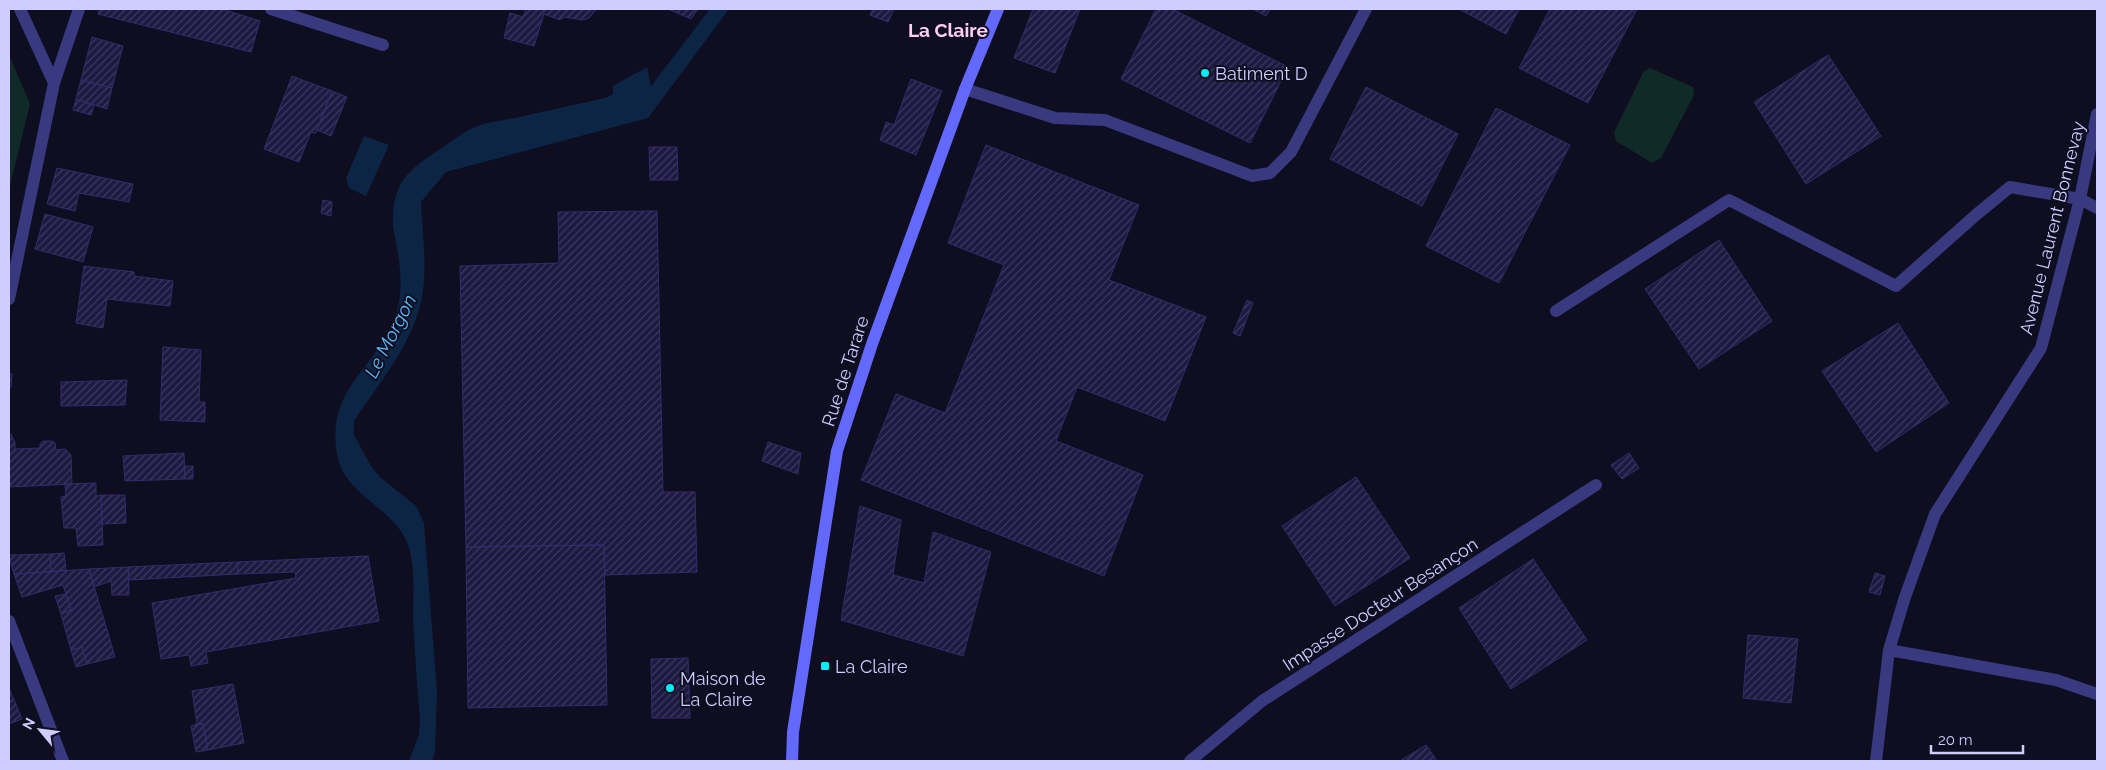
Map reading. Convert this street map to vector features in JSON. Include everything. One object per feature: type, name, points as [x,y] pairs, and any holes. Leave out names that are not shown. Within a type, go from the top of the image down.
[{"type":"main road","name":"Rue de Tarare","points":[[792,761],[793,732],[838,451],[872,344],[965,89],[998,9]]},
{"type":"street","points":[[20,9],[54,83]]},
{"type":"street","points":[[9,299],[54,83],[79,9]]},
{"type":"street","points":[[271,9],[383,45]]},
{"type":"street","points":[[965,89],[1055,118],[1105,120],[1252,176],[1270,173],[1291,152],[1366,9]]},
{"type":"street","name":"Avenue Laurent Bonnevay","points":[[1876,761],[1889,650],[1905,596],[1935,514],[2041,348],[2080,199],[2097,114]]},
{"type":"street","points":[[1556,311],[1729,200],[1896,286],[2010,187],[2080,199],[2097,208]]},
{"type":"street","name":"Impasse Docteur Besançon","points":[[1190,761],[1262,702],[1596,485]]},
{"type":"street","points":[[9,621],[63,761]]},
{"type":"street","points":[[1889,650],[2056,680],[2097,694]]},
{"type":"green space","points":[[9,55],[30,104],[9,190]]},
{"type":"green space","points":[[1650,68],[1693,87],[1694,95],[1661,158],[1652,163],[1616,141],[1614,132],[1644,71]]},
{"type":"water","name":"Le Morgon","points":[[710,9],[729,9],[648,118],[446,172],[421,202],[425,268],[419,308],[406,342],[354,421],[354,435],[371,466],[380,477],[416,506],[424,523],[437,692],[435,752],[432,761],[409,761],[419,734],[420,720],[413,619],[413,570],[410,551],[400,530],[391,519],[348,480],[341,468],[337,454],[335,431],[338,412],[345,396],[385,337],[397,310],[400,272],[393,222],[394,205],[401,184],[414,168],[470,129],[605,98],[613,94],[613,86],[647,67],[651,86]]},
{"type":"water","points":[[364,136],[389,145],[366,196],[349,188],[346,178]]},
{"type":"building","points":[[100,9],[222,9],[260,21],[251,52],[98,14]]},
{"type":"building","points":[[526,9],[594,9],[595,11],[589,18],[583,20],[564,17],[560,20],[544,14],[534,46],[504,38],[510,13],[523,17]]},
{"type":"building","points":[[668,9],[698,9],[691,19]]},
{"type":"building","points":[[873,9],[894,9],[888,22],[870,15]]},
{"type":"building","points":[[1033,9],[1080,9],[1055,73],[1014,58]]},
{"type":"building","name":"Batiment D","points":[[1156,9],[1172,9],[1288,67],[1250,143],[1121,79]]},
{"type":"building","points":[[1253,9],[1270,9],[1266,16]]},
{"type":"building","points":[[1459,9],[1519,9],[1506,34]]},
{"type":"building","points":[[1550,9],[1637,9],[1588,103],[1519,68]]},
{"type":"building","points":[[92,37],[123,46],[112,88],[81,80]]},
{"type":"building","points":[[1828,55],[1881,136],[1806,184],[1754,102]]},
{"type":"building","points":[[292,76],[332,91],[316,133],[311,132],[299,162],[264,149]]},
{"type":"building","points":[[911,79],[942,91],[916,155],[880,140],[886,122],[894,125]]},
{"type":"building","points":[[81,80],[112,88],[107,109],[76,99]]},
{"type":"building","points":[[1366,87],[1458,134],[1422,206],[1330,159]]},
{"type":"building","points":[[332,91],[347,97],[331,136],[317,130]]},
{"type":"building","points":[[76,99],[94,106],[91,115],[73,110]]},
{"type":"building","points":[[1496,108],[1570,145],[1499,283],[1426,246]]},
{"type":"building","points":[[986,145],[1139,205],[1109,280],[1206,317],[1165,421],[1077,387],[1056,441],[1143,475],[1104,576],[861,480],[896,394],[945,413],[1004,265],[948,243]]},
{"type":"building","points":[[649,147],[677,147],[678,180],[650,180]]},
{"type":"building","points":[[57,168],[133,184],[129,202],[79,193],[75,211],[47,204]]},
{"type":"building","points":[[323,200],[332,202],[331,216],[321,213]]},
{"type":"building","points":[[657,211],[663,492],[695,492],[697,572],[605,575],[604,545],[466,547],[460,266],[559,263],[558,212]]},
{"type":"building","points":[[45,214],[93,227],[83,262],[35,249]]},
{"type":"building","points":[[1719,240],[1772,321],[1699,369],[1645,289]]},
{"type":"building","points":[[84,266],[134,272],[134,276],[173,281],[170,306],[107,299],[103,328],[76,323]]},
{"type":"building","points":[[1247,300],[1253,303],[1240,336],[1233,333]]},
{"type":"building","points":[[1898,323],[1949,403],[1876,452],[1822,371]]},
{"type":"building","points":[[163,347],[201,350],[199,402],[205,402],[205,422],[160,420]]},
{"type":"building","points":[[9,374],[12,374],[11,387],[9,387]]},
{"type":"building","points":[[127,380],[125,405],[61,406],[61,382]]},
{"type":"building","points":[[9,434],[11,434],[15,443],[15,449],[40,448],[40,444],[43,441],[52,441],[55,443],[56,450],[65,449],[71,455],[72,484],[9,487]]},
{"type":"building","points":[[768,442],[801,453],[798,474],[762,461]]},
{"type":"building","points":[[184,453],[185,479],[125,481],[123,456]]},
{"type":"building","points":[[1629,453],[1639,468],[1622,479],[1611,465]]},
{"type":"building","points":[[184,466],[193,466],[193,479],[185,479]]},
{"type":"building","points":[[1356,477],[1410,558],[1335,606],[1282,526]]},
{"type":"building","points":[[96,483],[96,496],[101,495],[103,545],[78,546],[76,528],[64,528],[61,497],[66,496],[65,484]]},
{"type":"building","points":[[101,495],[125,495],[126,523],[102,524]]},
{"type":"building","points":[[860,506],[901,520],[893,575],[924,583],[933,532],[991,552],[963,656],[841,620]]},
{"type":"building","points":[[604,545],[607,705],[468,708],[466,547]]},
{"type":"building","points":[[64,553],[66,570],[51,572],[50,554]]},
{"type":"building","points":[[50,554],[51,572],[14,574],[9,555]]},
{"type":"building","points":[[368,556],[379,621],[206,652],[208,663],[191,666],[189,655],[161,659],[152,603],[296,578],[295,572],[238,574],[237,562]]},
{"type":"building","points":[[1533,559],[1587,640],[1511,689],[1459,608]]},
{"type":"building","points":[[237,562],[238,574],[129,580],[128,567]]},
{"type":"building","points":[[128,567],[129,595],[112,595],[111,581],[94,587],[89,569]]},
{"type":"building","points":[[89,569],[115,657],[87,664],[82,647],[71,650],[61,614],[71,610],[63,585],[22,597],[14,574]]},
{"type":"building","points":[[1875,573],[1885,576],[1880,595],[1869,592]]},
{"type":"building","points":[[66,594],[71,610],[61,614],[55,596]]},
{"type":"building","points":[[1748,635],[1798,639],[1791,703],[1743,698]]},
{"type":"building","points":[[82,647],[87,664],[76,667],[71,650]]},
{"type":"building","name":"Maison de La Claire","points":[[688,658],[690,718],[652,718],[651,659]]},
{"type":"building","points":[[233,684],[244,743],[208,750],[203,724],[197,724],[192,691]]},
{"type":"building","points":[[9,688],[22,719],[9,724]]},
{"type":"building","points":[[203,724],[208,750],[196,752],[191,726]]},
{"type":"building","points":[[1426,745],[1437,761],[1400,761]]},
{"type":"place","name":"Batiment D","points":[[1205,73]]},
{"type":"place","name":"La Claire","points":[[825,666]]},
{"type":"place","name":"Maison de La Claire","points":[[670,688]]},
{"type":"district","name":"La Claire","points":[[948,30]]}]
